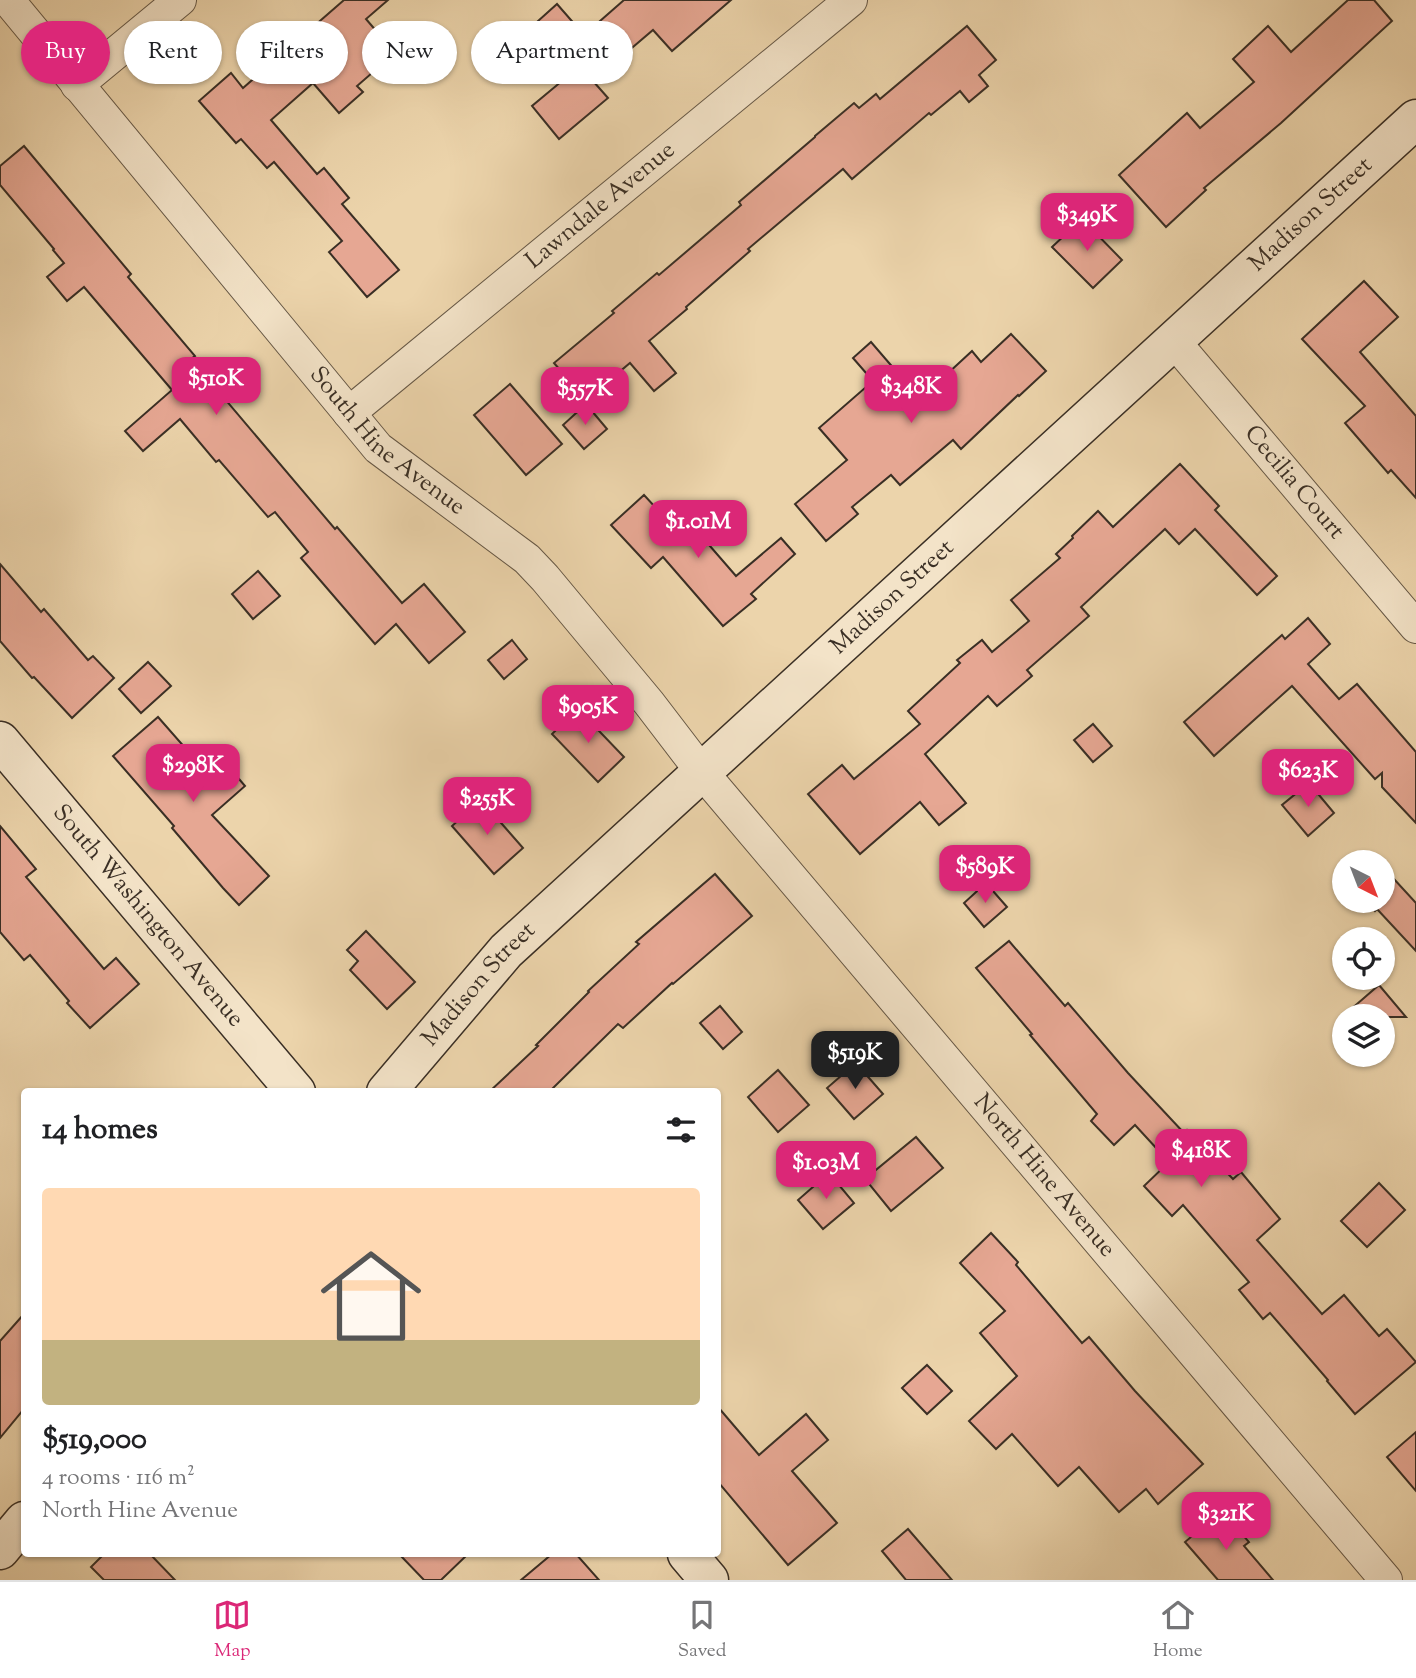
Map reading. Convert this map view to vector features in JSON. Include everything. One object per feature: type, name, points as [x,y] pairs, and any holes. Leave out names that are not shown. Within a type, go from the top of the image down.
[{"type":"street","name":"South Hine Avenue","points":[[8,0],[379,448],[527,559],[649,703],[701,771]]},
{"type":"street","points":[[77,85],[180,0]]},
{"type":"street","name":"Lawndale Avenue","points":[[349,413],[851,0]]},
{"type":"street","name":"Madison Street","points":[[389,1088],[506,951],[1416,119]]},
{"type":"street","name":"Cecilia Court","points":[[1173,340],[1416,627]]},
{"type":"street","name":"South Washington Avenue","points":[[5,758],[293,1088]]},
{"type":"street","name":"North Hine Avenue","points":[[701,771],[1386,1580]]},
{"type":"street","points":[[0,1550],[21,1525]]},
{"type":"street","points":[[690,1557],[709,1580]]},
{"type":"building","points":[[344,0],[388,0],[366,19],[368,21],[362,21],[362,82],[357,86],[363,92],[339,113],[314,84],[348,84],[348,21],[320,21]]},
{"type":"building","points":[[624,0],[731,0],[672,51],[653,30],[633,47],[633,21],[600,21]]},
{"type":"building","points":[[1348,0],[1374,0],[1392,21],[1281,123],[1204,188],[1206,190],[1166,227],[1119,175],[1187,113],[1200,128],[1254,82],[1233,59],[1268,26],[1291,52]]},
{"type":"building","points":[[557,4],[572,21],[538,21]]},
{"type":"building","points":[[967,26],[996,60],[979,75],[988,86],[969,102],[960,91],[931,115],[929,113],[852,179],[843,169],[748,249],[750,251],[649,341],[676,373],[654,391],[630,363],[586,400],[554,363],[614,313],[612,311],[741,205],[739,202],[854,103],[859,108],[876,94],[880,99]]},
{"type":"building","points":[[231,73],[236,84],[243,88],[248,84],[312,84],[271,120],[317,174],[324,168],[349,198],[342,204],[399,270],[367,297],[329,252],[342,241],[274,162],[267,168],[241,139],[236,143],[199,101],[218,84],[222,84]]},
{"type":"building","points":[[558,84],[596,84],[608,98],[559,139],[532,106]]},
{"type":"building","points":[[24,146],[131,274],[128,277],[195,356],[191,359],[335,529],[337,527],[402,603],[424,584],[465,632],[429,663],[396,624],[375,644],[301,558],[308,552],[275,512],[268,517],[180,419],[143,451],[125,431],[172,390],[84,287],[67,301],[47,277],[64,263],[0,185],[0,166]]},
{"type":"building","points":[[1082,219],[1122,260],[1093,288],[1052,247]]},
{"type":"building","points":[[1364,281],[1398,317],[1360,352],[1416,416],[1416,498],[1391,470],[1388,473],[1345,423],[1365,406],[1302,339]]},
{"type":"building","points":[[1011,334],[1046,371],[961,449],[953,440],[900,485],[891,475],[852,507],[858,514],[826,541],[795,504],[847,460],[819,428],[873,381],[853,358],[871,342],[920,399],[972,351],[981,362]]},
{"type":"building","points":[[510,384],[562,444],[526,475],[474,415]]},
{"type":"building","points":[[586,404],[607,429],[584,449],[563,425]]},
{"type":"building","points":[[1180,464],[1219,506],[1215,510],[1277,576],[1257,595],[1195,529],[1179,544],[1165,529],[1081,607],[1089,616],[1027,670],[1032,676],[997,706],[988,696],[925,754],[966,803],[939,825],[920,802],[860,854],[808,794],[842,765],[854,779],[920,724],[908,711],[960,663],[957,660],[982,640],[992,652],[1029,621],[1011,600],[1060,558],[1056,554],[1072,536],[1098,511],[1113,527]]},
{"type":"building","points":[[644,495],[679,533],[690,523],[736,576],[781,538],[795,554],[751,594],[756,599],[723,626],[663,557],[651,568],[611,525]]},
{"type":"building","points":[[0,564],[41,612],[44,609],[88,660],[93,656],[114,678],[72,718],[0,641]]},
{"type":"building","points":[[258,571],[280,596],[253,619],[232,594]]},
{"type":"building","points":[[1308,618],[1330,644],[1308,664],[1339,699],[1357,684],[1416,752],[1416,823],[1382,787],[1382,773],[1375,779],[1292,686],[1214,756],[1184,722],[1282,635],[1285,639]]},
{"type":"building","points":[[512,640],[527,659],[504,679],[488,660]]},
{"type":"building","points":[[148,662],[171,686],[141,713],[119,689]]},
{"type":"building","points":[[578,709],[624,757],[598,782],[552,734]]},
{"type":"building","points":[[158,717],[201,766],[217,753],[245,786],[212,815],[269,876],[239,905],[113,756]]},
{"type":"building","points":[[1093,724],[1112,746],[1093,762],[1074,740]]},
{"type":"building","points":[[1309,783],[1334,813],[1308,836],[1282,805]]},
{"type":"building","points":[[481,800],[523,848],[494,874],[452,826]]},
{"type":"building","points":[[0,826],[36,869],[26,877],[104,969],[116,958],[139,984],[90,1028],[30,955],[24,960],[0,932]]},
{"type":"building","points":[[715,874],[752,916],[623,1028],[618,1024],[553,1088],[493,1088],[538,1046],[536,1045],[588,991],[639,944],[636,942]]},
{"type":"building","points":[[1395,880],[1416,903],[1416,951],[1382,914],[1395,914]]},
{"type":"building","points":[[986,883],[1007,907],[984,927],[964,903]]},
{"type":"building","points":[[366,931],[415,982],[387,1009],[350,970],[358,961],[347,950]]},
{"type":"building","points":[[1009,941],[1065,1006],[1068,1003],[1184,1133],[1187,1130],[1233,1179],[1241,1172],[1280,1219],[1257,1240],[1322,1314],[1344,1295],[1379,1336],[1387,1329],[1416,1362],[1355,1414],[1270,1313],[1263,1319],[1239,1290],[1249,1282],[1183,1205],[1172,1216],[1144,1186],[1169,1162],[1135,1125],[1114,1145],[1091,1121],[1097,1114],[976,968]]},
{"type":"building","points":[[1373,990],[1383,990],[1406,1017],[1395,1017],[1395,1004],[1357,1004]]},
{"type":"building","points":[[720,1006],[742,1032],[723,1049],[700,1023]]},
{"type":"building","points":[[856,1063],[883,1094],[854,1119],[827,1088]]},
{"type":"building","points":[[778,1070],[809,1105],[778,1132],[748,1097]]},
{"type":"building","points":[[916,1137],[943,1168],[891,1211],[865,1179]]},
{"type":"building","points":[[829,1173],[854,1203],[823,1229],[798,1200]]},
{"type":"building","points":[[1379,1183],[1405,1210],[1367,1247],[1341,1221]]},
{"type":"building","points":[[991,1233],[1018,1262],[1016,1265],[1082,1343],[1089,1337],[1203,1464],[1158,1504],[1146,1489],[1119,1512],[1079,1467],[1058,1486],[1012,1434],[996,1449],[969,1421],[1017,1376],[980,1333],[1005,1311],[960,1263]]},
{"type":"building","points":[[21,1317],[21,1413],[0,1438],[0,1341]]},
{"type":"building","points":[[927,1365],[952,1391],[927,1414],[902,1388]]},
{"type":"building","points":[[721,1411],[759,1455],[806,1414],[828,1440],[792,1471],[837,1523],[788,1565],[721,1486]]},
{"type":"building","points":[[1416,1432],[1416,1491],[1387,1457]]},
{"type":"building","points":[[1222,1511],[1249,1542],[1244,1546],[1273,1580],[1218,1580],[1185,1542]]},
{"type":"building","points":[[908,1529],[952,1580],[906,1580],[882,1551]]},
{"type":"building","points":[[101,1557],[153,1557],[175,1580],[104,1580],[91,1567]]},
{"type":"building","points":[[402,1557],[465,1557],[441,1580],[424,1580]]},
{"type":"building","points":[[548,1557],[579,1557],[599,1580],[521,1580]]}]
